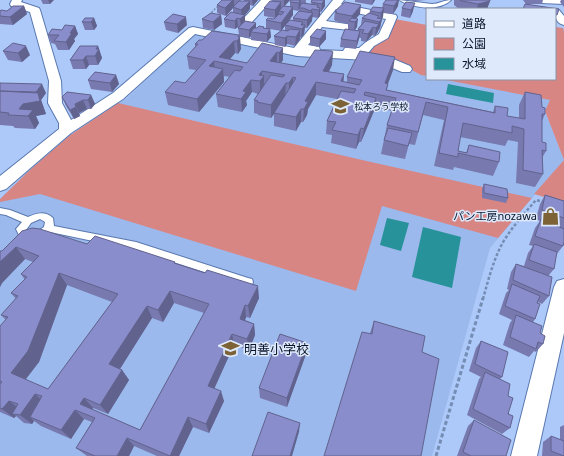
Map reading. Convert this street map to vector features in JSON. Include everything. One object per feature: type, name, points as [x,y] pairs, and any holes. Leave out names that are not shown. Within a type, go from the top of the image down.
[{"type":"street","points":[[17,0],[15,4],[35,10],[55,81],[55,103],[66,123],[66,130]]},
{"type":"street","points":[[545,0],[564,1]]},
{"type":"street","points":[[545,0],[551,8]]},
{"type":"street","points":[[260,23],[247,20],[265,2],[276,7]]},
{"type":"street","points":[[336,3],[392,17],[384,36],[370,44],[362,52],[335,47],[300,48],[336,3]]},
{"type":"street","points":[[556,13],[564,22]]},
{"type":"street","points":[[319,23],[349,27]]},
{"type":"street","points":[[0,186],[66,130],[118,96],[193,30],[297,52],[366,56],[386,61],[406,69]]},
{"type":"street","points":[[524,456],[564,287]]},
{"type":"lane","points":[[402,0],[433,5],[443,4],[448,0]]},
{"type":"lane","points":[[0,212],[7,212],[28,221]]},
{"type":"lane","points":[[39,216],[47,218],[50,222],[45,232],[35,236],[26,236],[21,229],[28,221],[39,216]]},
{"type":"lane","points":[[48,228],[136,246],[248,282]]},
{"type":"path","points":[[215,17],[208,16],[219,5]]},
{"type":"path","points":[[436,456],[471,342],[490,272],[502,244],[520,218],[536,200],[550,203]]},
{"type":"shaded area","name":"明善小学校","points":[[426,25],[426,80],[556,80],[556,27],[563,28],[564,32],[564,91],[545,111],[564,160],[490,248],[432,456],[0,456],[0,199],[30,169],[69,136],[126,99],[195,34],[200,33],[355,58]]},
{"type":"green space","points":[[395,19],[426,25],[426,76],[365,54]]},
{"type":"green space","points":[[556,27],[563,28],[564,160],[545,111],[550,100],[446,80],[556,80]]},
{"type":"green space","points":[[118,103],[532,198],[498,238],[382,206],[356,291],[40,194],[0,202],[0,199],[31,169],[69,136]]},
{"type":"green space","points":[[564,160],[564,203],[534,194]]},
{"type":"water","points":[[448,84],[494,93],[493,103],[446,94]]},
{"type":"water","points":[[387,218],[409,223],[401,251],[380,245]]},
{"type":"water","points":[[423,227],[461,237],[452,288],[412,277]]},
{"type":"building","points":[[222,0],[233,0],[225,8],[217,5]]},
{"type":"building","points":[[291,0],[300,0],[299,3],[290,2]]},
{"type":"building","points":[[312,0],[324,0],[322,4],[311,2]]},
{"type":"building","points":[[386,0],[398,0],[394,6],[383,4]]},
{"type":"building","points":[[460,0],[490,0],[490,1],[478,4]]},
{"type":"building","points":[[239,1],[250,1],[241,10],[233,7]]},
{"type":"building","points":[[270,1],[281,2],[275,10],[264,8]]},
{"type":"building","points":[[345,2],[361,5],[352,16],[336,13],[337,12],[335,11]]},
{"type":"building","points":[[406,2],[415,3],[411,10],[402,8]]},
{"type":"building","points":[[302,3],[318,5],[317,7],[320,8],[319,10],[312,9],[311,11],[299,8]]},
{"type":"building","points":[[525,4],[552,8],[523,8]]},
{"type":"building","points":[[13,6],[24,6],[10,17],[0,16],[1,10],[7,11]]},
{"type":"building","points":[[283,6],[293,7],[281,23],[266,20],[268,18],[274,19],[279,14],[281,15],[284,12],[279,11]]},
{"type":"building","points":[[373,7],[384,8],[381,13],[370,11]]},
{"type":"building","points":[[556,9],[559,9],[556,15]]},
{"type":"building","points":[[299,11],[313,13],[307,20],[293,18]]},
{"type":"building","points":[[231,12],[245,15],[240,19],[237,18],[235,21],[224,19]]},
{"type":"building","points":[[211,13],[221,15],[213,22],[202,19]]},
{"type":"building","points":[[369,13],[379,16],[377,18],[382,19],[379,22],[362,18]]},
{"type":"building","points":[[173,14],[186,17],[177,24],[164,22]]},
{"type":"building","points":[[85,18],[94,18],[91,22],[82,22]]},
{"type":"building","points":[[352,18],[358,19],[355,22],[349,21]]},
{"type":"building","points":[[290,20],[303,22],[301,25],[305,25],[302,29],[285,25]]},
{"type":"building","points":[[245,21],[256,23],[249,30],[238,28]]},
{"type":"building","points":[[365,21],[379,24],[376,28],[373,27],[368,34],[362,33],[364,30],[358,29]]},
{"type":"building","points":[[65,25],[75,26],[66,42],[54,41],[59,35],[48,35],[52,29],[62,30]]},
{"type":"building","points":[[259,26],[270,29],[267,34],[251,32],[254,28]]},
{"type":"building","points":[[290,29],[300,30],[296,37],[287,36],[285,38],[274,36],[282,30],[288,31]]},
{"type":"building","points":[[317,29],[326,31],[320,39],[310,37]]},
{"type":"building","points":[[345,29],[360,31],[357,41],[341,39]]},
{"type":"building","points":[[212,31],[239,35],[238,37],[240,37],[237,41],[234,41],[219,57],[247,63],[262,43],[283,48],[279,53],[277,52],[270,61],[304,67],[315,50],[332,51],[333,53],[323,71],[344,74],[341,81],[359,85],[362,80],[347,77],[360,51],[395,57],[385,83],[388,84],[386,90],[495,113],[495,106],[508,108],[507,116],[525,119],[525,92],[541,95],[542,107],[545,108],[545,114],[542,114],[542,142],[546,143],[546,151],[542,150],[543,174],[523,170],[524,129],[512,126],[512,133],[463,123],[458,151],[467,153],[469,145],[500,152],[499,162],[458,153],[458,157],[439,153],[448,107],[426,102],[418,132],[387,125],[396,98],[365,92],[364,95],[376,98],[364,129],[361,128],[358,135],[332,130],[336,122],[327,121],[341,91],[354,93],[356,89],[316,82],[305,101],[308,102],[304,109],[301,109],[296,117],[274,113],[296,78],[293,77],[289,83],[286,83],[271,105],[254,100],[271,75],[283,77],[285,75],[262,71],[259,75],[264,76],[260,81],[251,80],[243,91],[246,92],[241,99],[216,94],[235,70],[240,71],[243,67],[214,61],[209,66],[223,69],[197,99],[165,92],[175,81],[185,83],[206,60],[187,56],[198,44],[195,44],[199,40],[202,40]]},
{"type":"building","points":[[13,43],[26,46],[18,53],[3,51]]},
{"type":"building","points":[[80,46],[98,46],[96,49],[99,49],[95,56],[86,56],[83,60],[70,60]]},
{"type":"building","points":[[95,72],[116,75],[110,83],[88,80]]},
{"type":"building","points":[[0,83],[42,84],[36,92],[0,91]]},
{"type":"building","points":[[0,91],[38,93],[40,101],[23,104],[19,109],[33,110],[28,116],[8,115],[9,113],[0,112]]},
{"type":"building","points":[[67,92],[91,95],[88,100],[83,100],[75,104],[76,107],[70,110],[62,97]]},
{"type":"building","points":[[388,128],[412,133],[408,146],[384,140]]},
{"type":"building","points":[[484,184],[507,189],[508,198],[484,193]]},
{"type":"building","points":[[545,195],[564,201],[564,218],[542,210]]},
{"type":"building","points":[[541,219],[564,229],[563,246],[535,236]]},
{"type":"building","points":[[32,228],[40,229],[87,244],[95,236],[205,273],[207,270],[258,286],[248,306],[245,305],[240,319],[254,324],[247,339],[232,334],[208,386],[221,391],[206,424],[188,417],[170,456],[127,438],[117,456],[95,456],[76,448],[95,418],[75,410],[61,430],[30,417],[42,396],[35,394],[20,415],[12,414],[18,404],[9,401],[2,409],[0,408],[0,384],[2,382],[0,381],[0,326],[8,317],[1,315],[18,296],[11,293],[27,277],[21,274],[39,256],[16,247],[0,262],[0,251],[2,251],[22,231]],"holes":[[[59,273],[118,294],[48,389],[11,373],[28,351]],[[170,291],[209,304],[140,430],[80,404],[84,398],[100,405],[122,370],[109,364],[147,306],[158,310]]]},
{"type":"building","points":[[534,244],[557,252],[554,269],[529,260]]},
{"type":"building","points":[[516,264],[552,277],[549,296],[513,280]]},
{"type":"building","points":[[512,284],[540,296],[537,303],[540,304],[535,319],[505,306]]},
{"type":"building","points":[[516,315],[542,326],[540,333],[545,336],[543,344],[538,342],[536,349],[510,337]]},
{"type":"building","points":[[374,321],[425,336],[422,352],[439,359],[421,456],[324,456],[362,332],[372,334]]},
{"type":"building","points":[[280,334],[307,343],[287,398],[259,388]]},
{"type":"building","points":[[481,341],[508,352],[502,377],[475,364]]},
{"type":"building","points":[[485,372],[510,384],[508,396],[513,398],[508,414],[513,416],[510,428],[473,409]]},
{"type":"building","points":[[268,412],[300,423],[290,456],[252,456]]},
{"type":"building","points":[[474,420],[511,440],[506,456],[471,456],[463,452]]},
{"type":"building","points":[[551,436],[564,441],[564,456],[551,451]]},
{"type":"place","name":"松本ろう学校","points":[[341,107]]},
{"type":"place","name":"パン工房nozawa","points":[[550,216]]},
{"type":"place","name":"明善小学校","points":[[231,349]]}]
